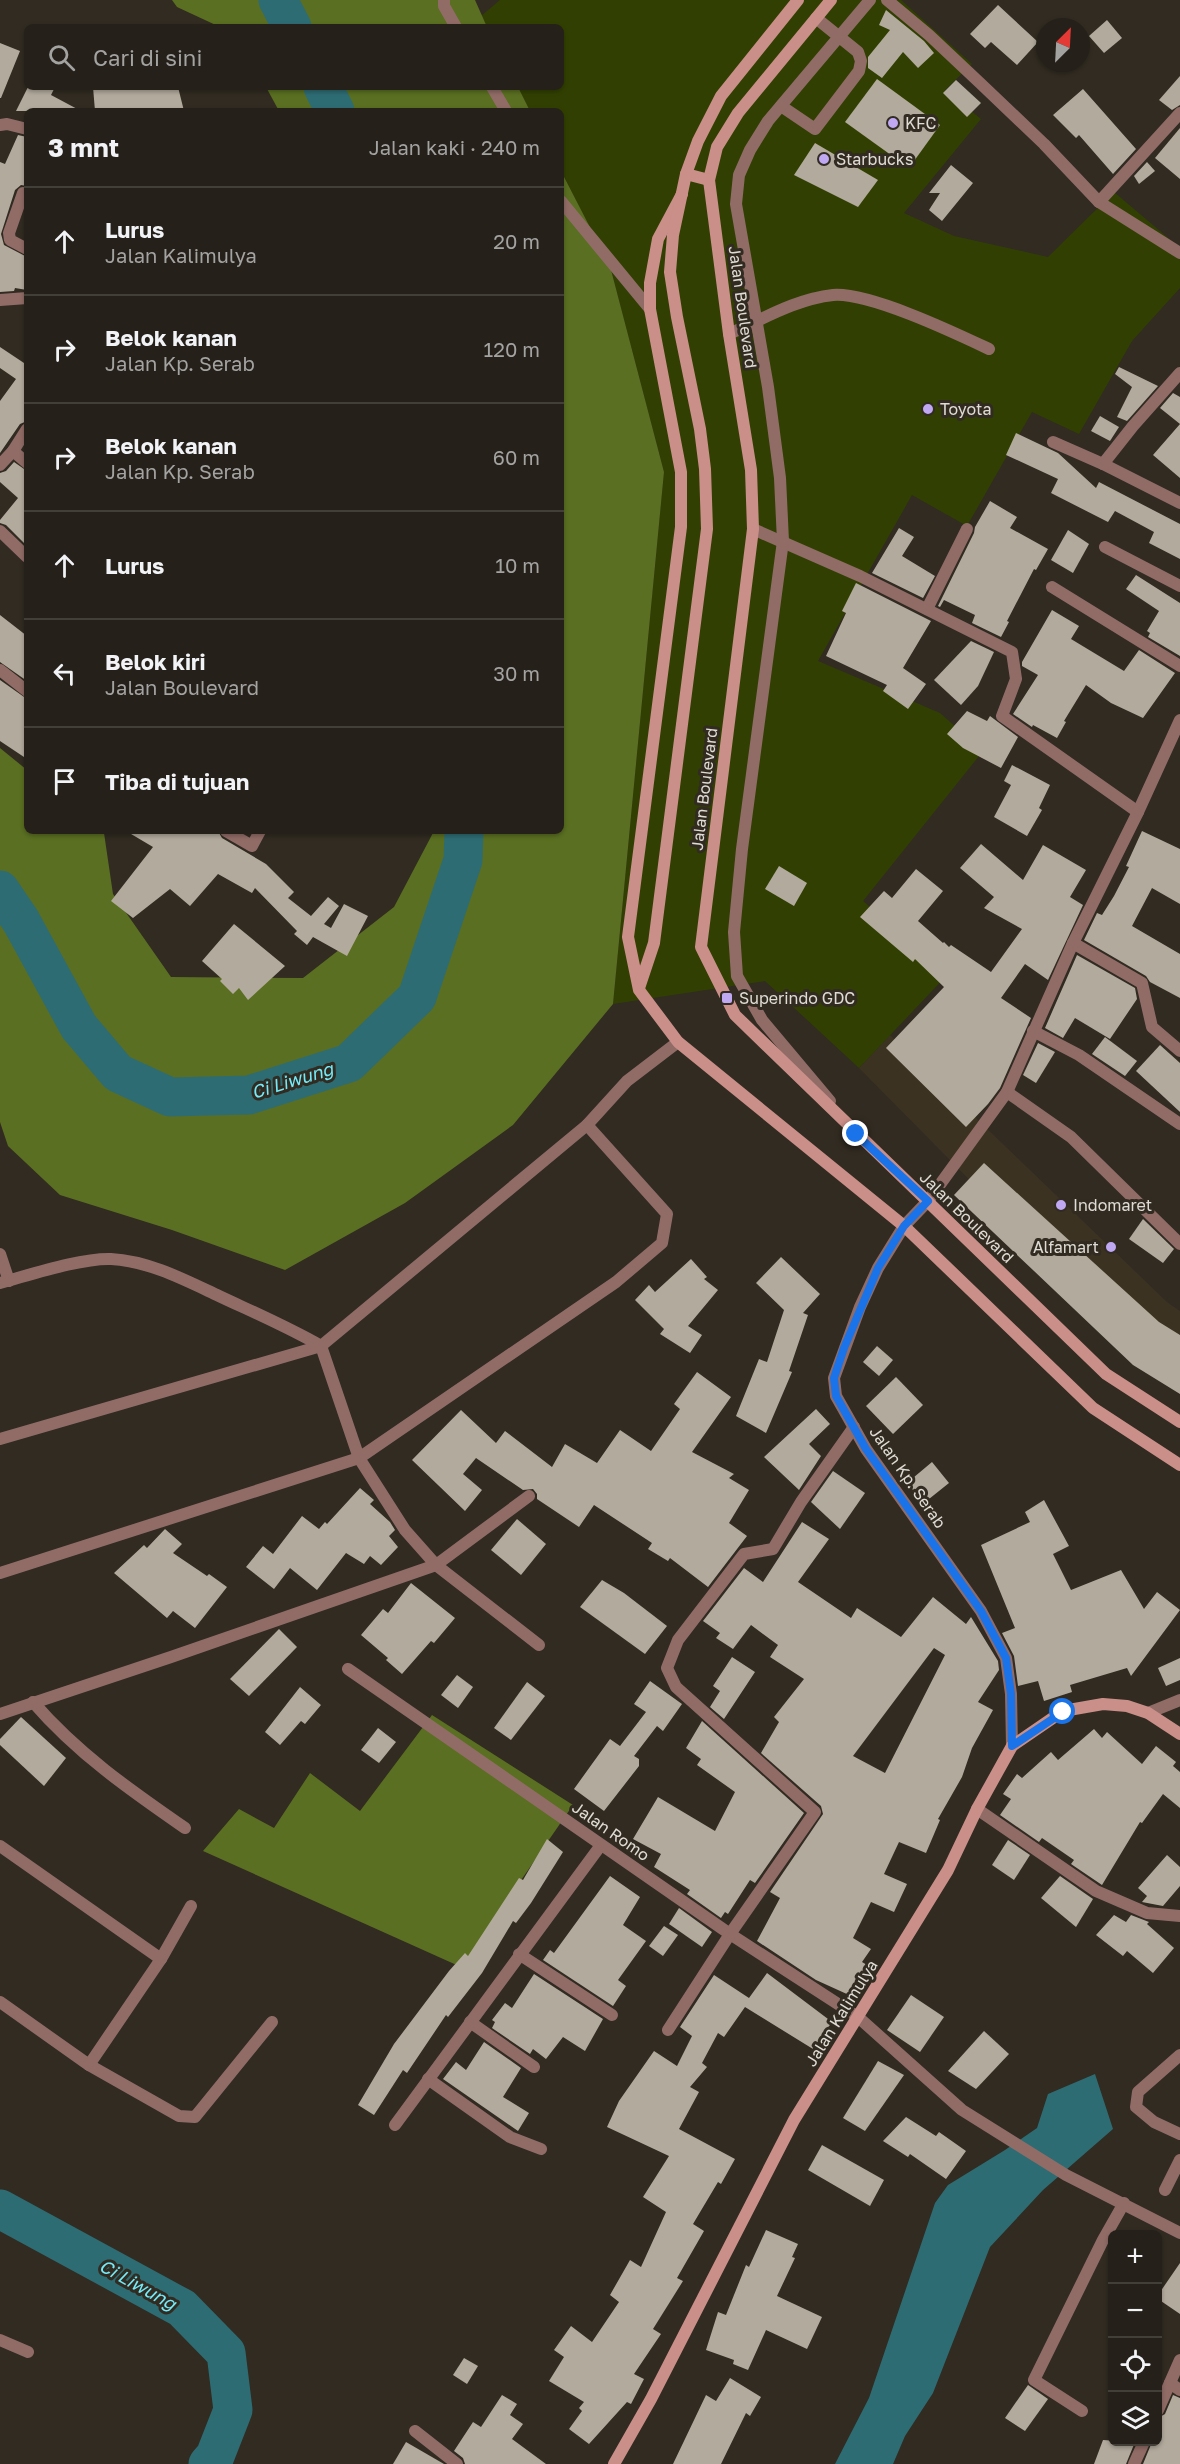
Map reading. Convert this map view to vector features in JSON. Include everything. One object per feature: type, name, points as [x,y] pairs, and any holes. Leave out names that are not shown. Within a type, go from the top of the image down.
[{"type":"main road","name":"Jalan Boulevard","points":[[639,990],[654,943],[706,529],[705,469],[670,272],[673,235],[686,174],[698,141],[721,96],[798,0]]},
{"type":"main road","name":"Jalan Boulevard","points":[[831,0],[738,113],[717,147],[709,180],[729,334],[751,470],[753,529],[701,947],[735,1015],[1106,1374],[1180,1422]]},
{"type":"main road","points":[[686,174],[709,180]]},
{"type":"main road","name":"Jalan Boulevard","points":[[682,194],[658,239],[650,283],[650,309],[681,472],[681,527],[628,937],[639,990],[678,1042],[904,1226],[1093,1408],[1180,1465]]},
{"type":"main road","name":"Jalan Kalimulya","points":[[614,2464],[651,2398],[794,2120],[948,1870],[977,1809],[1012,1746],[1063,1712],[1103,1704],[1127,1706],[1148,1713],[1180,1734]]},
{"type":"street","points":[[444,0],[444,6],[454,24]]},
{"type":"street","points":[[856,1134],[799,1062],[762,1020],[738,976],[734,932],[742,849],[783,541],[778,466],[768,387],[736,204],[739,175],[750,150],[781,106],[870,0]]},
{"type":"street","points":[[887,0],[929,35],[980,83],[1044,144],[1099,202],[1180,253]]},
{"type":"street","points":[[781,106],[815,129],[859,71],[861,61],[858,52],[816,18]]},
{"type":"street","points":[[494,90],[504,108]]},
{"type":"street","points":[[1099,202],[1180,113]]},
{"type":"street","points":[[0,125],[8,124],[24,128]]},
{"type":"street","points":[[23,193],[9,233],[10,240],[24,247]]},
{"type":"street","points":[[564,205],[650,309]]},
{"type":"street","points":[[729,334],[803,301],[835,295],[864,300],[931,322],[989,350]]},
{"type":"street","points":[[0,300],[24,298]]},
{"type":"street","points":[[1103,464],[1180,373]]},
{"type":"street","points":[[0,465],[13,452],[24,434]]},
{"type":"street","points":[[1053,442],[1103,464],[1180,503]]},
{"type":"street","points":[[13,452],[24,461]]},
{"type":"street","points":[[753,529],[927,609],[1012,652],[1016,679],[1002,716],[1138,813]]},
{"type":"street","points":[[927,609],[967,529]]},
{"type":"street","points":[[0,531],[24,554]]},
{"type":"street","points":[[1105,547],[1180,586]]},
{"type":"street","points":[[1052,587],[1180,666]]},
{"type":"street","points":[[0,670],[24,689]]},
{"type":"street","name":"Jalan Kp. Serab","points":[[1012,1746],[1011,1694],[1006,1658],[981,1611],[905,1505],[854,1427],[836,1396],[834,1378],[860,1307],[878,1268],[904,1226],[928,1201],[1007,1092],[1073,943],[1138,813],[1180,720]]},
{"type":"street","points":[[231,834],[252,846],[258,834]]},
{"type":"street","points":[[1073,943],[1142,983],[1152,1027],[1180,1051]]},
{"type":"street","points":[[1033,1031],[1078,1054],[1180,1124]]},
{"type":"street","points":[[0,1439],[321,1346],[587,1125],[627,1081],[678,1042]]},
{"type":"street","points":[[1007,1092],[1071,1137],[1180,1244]]},
{"type":"street","points":[[0,1573],[359,1458],[616,1282],[662,1243],[667,1214],[587,1125]]},
{"type":"street","points":[[0,1254],[5,1282],[109,1259],[134,1262],[177,1277],[291,1329],[321,1346],[359,1458],[405,1530],[436,1564],[539,1645]]},
{"type":"street","points":[[668,2030],[730,1934],[815,1812],[676,1687],[667,1668],[678,1640],[744,1554],[773,1549],[801,1502],[854,1427]]},
{"type":"street","points":[[0,1714],[171,1658],[436,1564],[529,1496]]},
{"type":"street","name":"Jalan Romo","points":[[348,1669],[730,1934],[858,2017],[962,2110],[1066,2175],[1180,2233]]},
{"type":"street","points":[[1148,1713],[1180,1700]]},
{"type":"street","points":[[33,1702],[77,1748],[112,1777],[185,1828]]},
{"type":"street","points":[[977,1809],[1096,1891],[1147,1913],[1180,1916]]},
{"type":"street","points":[[395,2125],[601,1845]]},
{"type":"street","points":[[0,1846],[161,1959]]},
{"type":"street","points":[[88,2065],[161,1959],[191,1906]]},
{"type":"street","points":[[519,1954],[612,2015]]},
{"type":"street","points":[[0,2002],[88,2065],[179,2116],[195,2117],[272,2022]]},
{"type":"street","points":[[470,2022],[534,2067]]},
{"type":"street","points":[[1180,2055],[1138,2092],[1136,2107],[1154,2122],[1180,2134]]},
{"type":"street","points":[[428,2079],[510,2137],[540,2149]]},
{"type":"street","points":[[1165,2190],[1180,2160]]},
{"type":"street","points":[[1082,2411],[1034,2380],[1103,2240],[1124,2203]]},
{"type":"street","points":[[0,2340],[28,2352]]},
{"type":"street","points":[[1162,2404],[1175,2386],[1180,2360]]},
{"type":"street","points":[[415,2431],[457,2464]]},
{"type":"street","points":[[1134,2464],[1142,2446]]},
{"type":"shaded area","points":[[890,1035],[1167,1302],[1180,1311],[1180,1367],[1105,1317],[859,1068]]},
{"type":"green space","points":[[172,0],[475,0],[486,24],[214,24],[177,7]]},
{"type":"green space","points":[[500,0],[901,0],[972,64],[945,90],[981,119],[904,213],[954,236],[1048,257],[1114,192],[1180,248],[1180,288],[1132,341],[1079,434],[1032,412],[967,526],[912,495],[818,661],[940,713],[983,751],[863,901],[949,973],[859,1068],[765,981],[613,1004],[664,472],[610,266],[564,177],[564,108],[528,108],[520,90],[564,90],[564,24],[485,24],[481,16]]},
{"type":"green space","points":[[268,90],[520,90],[528,108],[277,108]]},
{"type":"green space","points":[[564,177],[610,266],[664,472],[613,1004],[513,1125],[405,1203],[285,1270],[172,1230],[60,1195],[8,1146],[0,1122],[0,748],[24,768],[24,834],[104,834],[113,894],[171,977],[303,978],[394,907],[432,834],[564,834]]},
{"type":"green space","points":[[432,1715],[573,1805],[461,1967],[203,1851],[239,1809],[274,1828],[310,1773],[360,1811]]},
{"type":"water","points":[[1095,2074],[1113,2129],[1043,2190],[990,2247],[933,2393],[905,2436],[893,2464],[835,2464],[869,2398],[935,2203],[948,2185],[1037,2128],[1048,2094]]},
{"type":"building","points":[[998,5],[1036,40],[1036,44],[1017,65],[991,42],[985,48],[970,34]]},
{"type":"building","points":[[886,10],[924,41],[934,53],[918,68],[903,52],[882,78],[868,68],[868,57],[890,30],[879,25]]},
{"type":"building","points":[[1107,20],[1122,38],[1104,53],[1090,35]]},
{"type":"building","points":[[0,43],[20,51],[1,98],[0,98]]},
{"type":"building","points":[[1180,76],[1180,105],[1172,110],[1159,100]]},
{"type":"building","name":"KFC","points":[[877,79],[940,125],[909,168],[845,122]]},
{"type":"building","points":[[956,80],[981,103],[967,117],[943,93]]},
{"type":"building","points":[[1083,89],[1136,149],[1113,174],[1079,135],[1076,138],[1053,115]]},
{"type":"building","points":[[26,90],[54,90],[51,95],[75,108],[24,108],[24,111],[16,111]]},
{"type":"building","points":[[93,90],[179,90],[183,108],[95,108]]},
{"type":"building","points":[[1180,128],[1180,179],[1155,158]]},
{"type":"building","points":[[18,135],[24,136],[24,186],[15,190],[1,234],[4,245],[24,255],[24,290],[15,288],[14,291],[0,292],[0,162],[5,164]]},
{"type":"building","name":"Starbucks","points":[[815,143],[878,180],[858,207],[794,175]]},
{"type":"building","points":[[1147,162],[1155,171],[1139,184],[1134,176]]},
{"type":"building","points":[[951,165],[973,183],[942,221],[929,210],[940,193],[929,193]]},
{"type":"building","points":[[0,347],[24,363],[24,422],[20,424],[0,453],[0,401],[16,379],[0,368]]},
{"type":"building","points":[[1119,367],[1158,386],[1127,421],[1117,417],[1132,387],[1115,374]]},
{"type":"building","points":[[1173,393],[1180,397],[1180,424],[1160,408]]},
{"type":"building","points":[[1100,416],[1119,427],[1110,441],[1091,431]]},
{"type":"building","points":[[1180,424],[1180,478],[1153,455]]},
{"type":"building","points":[[1016,433],[1058,453],[1096,488],[1099,482],[1180,524],[1180,559],[1149,543],[1154,532],[1115,511],[1108,522],[1051,493],[1058,479],[1006,455]]},
{"type":"building","points":[[14,462],[24,469],[24,543],[6,525],[0,523],[18,498],[0,482],[0,473],[6,471]]},
{"type":"building","points":[[990,501],[1017,517],[1010,528],[1048,549],[1036,570],[1034,569],[1001,637],[972,623],[975,615],[944,600],[940,607],[938,606],[975,527]]},
{"type":"building","points":[[899,528],[914,537],[902,556],[935,576],[923,598],[872,573]]},
{"type":"building","points":[[1068,530],[1089,544],[1073,573],[1051,560]]},
{"type":"building","points":[[1136,575],[1180,603],[1180,656],[1148,637],[1150,633],[1147,631],[1159,611],[1126,589]]},
{"type":"building","points":[[856,583],[931,621],[903,668],[926,684],[908,709],[883,691],[887,685],[826,656],[846,613],[842,611]]},
{"type":"building","points":[[1052,610],[1079,626],[1071,639],[1124,671],[1139,650],[1175,673],[1143,718],[1111,703],[1086,685],[1064,721],[1066,722],[1057,738],[1033,725],[1032,727],[1013,714],[1038,675],[1022,666],[1022,662]]},
{"type":"building","points":[[0,615],[24,634],[24,679],[0,662]]},
{"type":"building","points":[[971,641],[994,652],[978,686],[961,705],[934,680]]},
{"type":"building","points":[[0,680],[24,697],[24,757],[0,741]]},
{"type":"building","points":[[967,711],[987,721],[990,716],[1018,737],[1001,768],[963,748],[947,734]]},
{"type":"building","points":[[1012,765],[1050,785],[1039,808],[1042,810],[1027,836],[994,817],[1011,785],[1004,781]]},
{"type":"building","points":[[1142,831],[1180,849],[1180,904],[1152,888],[1132,926],[1180,954],[1180,998],[1150,982],[1146,976],[1084,940],[1097,913],[1102,915],[1114,896],[1129,867],[1126,866]]},
{"type":"building","points":[[131,834],[220,834],[222,838],[266,864],[294,892],[288,898],[311,916],[328,897],[339,906],[324,924],[331,928],[344,904],[368,916],[347,956],[313,937],[307,945],[294,934],[297,931],[255,888],[252,893],[218,874],[190,906],[170,889],[133,918],[111,901],[153,847]]},
{"type":"building","points":[[981,844],[1023,880],[1043,845],[1086,870],[1070,897],[1083,905],[1048,980],[1025,964],[1001,998],[1031,1018],[1000,1088],[966,1127],[886,1048],[944,987],[915,959],[913,962],[860,917],[884,891],[892,898],[916,869],[943,891],[918,921],[943,943],[949,947],[951,945],[991,972],[1022,929],[984,908],[994,897],[960,868]]},
{"type":"building","points":[[779,866],[807,883],[794,906],[765,889]]},
{"type":"building","points":[[234,924],[285,966],[248,1000],[239,988],[233,994],[220,981],[222,979],[202,961]]},
{"type":"building","points":[[1077,955],[1135,988],[1137,999],[1110,1039],[1075,1018],[1063,1038],[1045,1028]]},
{"type":"building","points":[[1105,1037],[1137,1061],[1125,1076],[1092,1054]]},
{"type":"building","points":[[1038,1043],[1055,1052],[1036,1083],[1023,1075]]},
{"type":"building","points":[[1160,1045],[1180,1063],[1180,1112],[1136,1071]]},
{"type":"building","points":[[984,1163],[1159,1322],[1180,1335],[1180,1394],[1133,1365],[954,1195]]},
{"type":"building","points":[[1143,1219],[1174,1249],[1163,1263],[1129,1239]]},
{"type":"building","points":[[781,1257],[820,1294],[803,1313],[808,1315],[789,1371],[792,1372],[766,1433],[736,1416],[759,1359],[767,1362],[784,1310],[756,1283]]},
{"type":"building","points":[[691,1259],[707,1277],[704,1279],[718,1290],[688,1326],[702,1335],[690,1353],[660,1334],[664,1329],[635,1300],[649,1285],[655,1292]]},
{"type":"building","points":[[877,1346],[893,1360],[879,1376],[863,1362]]},
{"type":"building","points":[[697,1372],[731,1397],[692,1452],[734,1474],[729,1478],[749,1490],[729,1523],[747,1536],[708,1587],[670,1558],[668,1561],[648,1549],[652,1543],[594,1505],[579,1527],[537,1499],[537,1494],[533,1489],[523,1490],[476,1458],[463,1474],[482,1490],[465,1511],[412,1460],[461,1410],[496,1443],[505,1431],[552,1467],[565,1444],[597,1463],[620,1430],[651,1451],[680,1409],[674,1404]]},
{"type":"building","points":[[896,1377],[923,1405],[893,1434],[866,1406]]},
{"type":"building","points":[[816,1409],[830,1424],[809,1444],[821,1456],[799,1490],[764,1457]]},
{"type":"building","points":[[932,1462],[949,1483],[924,1503],[907,1483]]},
{"type":"building","points":[[833,1471],[865,1493],[840,1529],[811,1502]]},
{"type":"building","points":[[360,1488],[374,1500],[370,1504],[390,1522],[395,1530],[389,1536],[398,1547],[381,1565],[370,1556],[364,1564],[346,1553],[317,1590],[290,1568],[274,1589],[246,1567],[263,1546],[273,1554],[302,1516],[319,1529],[325,1522],[327,1524]]},
{"type":"building","points":[[1044,1500],[1069,1546],[1053,1554],[1071,1590],[1121,1570],[1144,1609],[1157,1592],[1180,1610],[1131,1676],[1127,1668],[1070,1685],[1072,1692],[1044,1701],[1038,1681],[1018,1686],[1014,1656],[1002,1633],[1015,1628],[981,1545],[1030,1522],[1025,1512]]},
{"type":"building","points":[[517,1519],[546,1544],[521,1575],[491,1550]]},
{"type":"building","points":[[802,1522],[829,1539],[798,1582],[851,1618],[857,1608],[901,1637],[933,1597],[966,1624],[971,1617],[998,1661],[999,1670],[978,1702],[993,1710],[972,1748],[962,1777],[938,1819],[940,1820],[926,1853],[899,1842],[884,1874],[907,1884],[894,1912],[871,1902],[853,1938],[871,1949],[862,1962],[867,1965],[849,1995],[816,1980],[757,1941],[780,1898],[770,1892],[823,1814],[821,1806],[761,1753],[779,1722],[774,1717],[804,1679],[770,1657],[778,1645],[751,1625],[733,1649],[716,1638],[720,1633],[703,1621],[744,1568],[763,1582]],"holes":[[[934,1648],[945,1655],[885,1773],[853,1756]]]},
{"type":"building","points":[[165,1529],[182,1544],[173,1553],[227,1587],[195,1628],[173,1611],[167,1618],[114,1573],[144,1545],[147,1548]]},
{"type":"building","points":[[602,1580],[624,1593],[667,1626],[645,1654],[580,1607]]},
{"type":"building","points":[[411,1583],[455,1618],[434,1643],[431,1641],[402,1674],[386,1660],[388,1658],[361,1635],[383,1609],[388,1613]]},
{"type":"building","points":[[279,1629],[297,1647],[249,1696],[230,1679]]},
{"type":"building","points":[[732,1657],[755,1672],[724,1719],[710,1707],[720,1691],[713,1686]]},
{"type":"building","points":[[1180,1658],[1180,1680],[1166,1686],[1158,1668]]},
{"type":"building","points":[[457,1675],[473,1687],[458,1708],[441,1695]]},
{"type":"building","points":[[650,1681],[682,1704],[663,1731],[657,1726],[634,1756],[639,1759],[639,1766],[604,1811],[574,1789],[610,1739],[620,1746],[646,1712],[634,1704]]},
{"type":"building","points":[[527,1682],[545,1696],[511,1740],[494,1728]]},
{"type":"building","points":[[300,1687],[321,1705],[305,1724],[301,1721],[280,1745],[265,1732]]},
{"type":"building","points":[[21,1717],[66,1758],[44,1786],[0,1745],[0,1739]]},
{"type":"building","points":[[702,1721],[804,1813],[755,1883],[750,1880],[728,1914],[725,1912],[721,1918],[687,1894],[690,1890],[654,1867],[661,1854],[633,1839],[658,1797],[715,1831],[735,1792],[697,1765],[701,1759],[686,1748]]},
{"type":"building","points":[[378,1728],[396,1742],[379,1763],[361,1750]]},
{"type":"building","points":[[1094,1729],[1102,1738],[1107,1732],[1142,1764],[1156,1746],[1176,1762],[1173,1766],[1180,1772],[1180,1808],[1163,1794],[1142,1823],[1140,1822],[1102,1885],[1071,1864],[1074,1860],[1042,1838],[1039,1842],[1000,1815],[1011,1799],[1003,1794],[1017,1774],[1022,1778],[1051,1752],[1058,1760]]},
{"type":"building","points":[[547,1839],[563,1852],[531,1903],[516,1923],[513,1921],[482,1973],[448,2017],[446,2015],[407,2073],[403,2070],[374,2115],[358,2105],[394,2044],[449,1971],[465,1953],[468,1956],[519,1878],[523,1880]]},
{"type":"building","points":[[1008,1840],[1030,1855],[1014,1880],[992,1865]]},
{"type":"building","points":[[1167,1855],[1180,1867],[1180,1886],[1163,1906],[1142,1902],[1147,1896],[1138,1888]]},
{"type":"building","points":[[610,1876],[640,1897],[623,1925],[646,1941],[618,1980],[626,1986],[613,2006],[543,1960],[550,1950],[554,1953]]},
{"type":"building","points":[[1060,1876],[1093,1899],[1076,1927],[1041,1898]]},
{"type":"building","points":[[679,1908],[712,1932],[702,1947],[669,1924]]},
{"type":"building","points":[[1114,1915],[1126,1922],[1131,1915],[1149,1922],[1147,1924],[1174,1948],[1153,1973],[1127,1951],[1123,1956],[1096,1935]]},
{"type":"building","points":[[664,1926],[678,1935],[663,1956],[649,1946]]},
{"type":"building","points":[[767,1973],[832,2022],[813,2049],[745,2007],[724,2037],[718,2033],[702,2063],[707,2067],[690,2087],[699,2092],[679,2129],[735,2159],[721,2184],[718,2182],[693,2224],[704,2231],[677,2278],[683,2281],[653,2329],[661,2334],[634,2374],[644,2379],[631,2404],[627,2402],[589,2444],[569,2429],[582,2411],[579,2408],[584,2402],[549,2381],[564,2357],[554,2350],[571,2326],[592,2342],[619,2302],[610,2295],[630,2260],[641,2267],[666,2212],[643,2197],[669,2156],[607,2127],[619,2101],[654,2051],[677,2066],[692,2036],[680,2027],[714,1975],[749,1998]]},
{"type":"building","points":[[534,1974],[603,2019],[585,2051],[563,2037],[546,2059],[533,2049],[530,2054],[492,2028],[495,2022],[492,2020],[505,2003],[512,2008]]},
{"type":"building","points":[[911,1995],[944,2017],[920,2052],[887,2030]]},
{"type":"building","points":[[984,2031],[1009,2054],[976,2089],[948,2071]]},
{"type":"building","points":[[484,2042],[521,2068],[503,2097],[529,2113],[518,2131],[443,2079],[456,2062],[466,2070]]},
{"type":"building","points":[[878,2061],[904,2075],[865,2131],[843,2118]]},
{"type":"building","points":[[906,2117],[936,2136],[939,2132],[966,2151],[946,2179],[910,2154],[908,2157],[883,2141]]},
{"type":"building","points":[[822,2145],[884,2180],[870,2206],[808,2170]]},
{"type":"building","points":[[766,2230],[798,2244],[792,2257],[795,2258],[777,2296],[822,2317],[807,2349],[766,2330],[748,2370],[733,2364],[734,2360],[706,2350],[718,2312],[726,2315],[746,2265],[749,2267]]},
{"type":"building","points":[[1180,2263],[1180,2314],[1162,2302],[1162,2289]]},
{"type":"building","points":[[464,2358],[478,2366],[467,2384],[453,2375]]},
{"type":"building","points":[[730,2378],[761,2397],[750,2416],[746,2413],[721,2464],[673,2464],[706,2395],[716,2401]]},
{"type":"building","points":[[1028,2385],[1048,2399],[1025,2431],[1005,2418]]},
{"type":"building","points":[[502,2395],[517,2404],[510,2415],[523,2424],[512,2439],[546,2464],[465,2464],[463,2458],[454,2451],[473,2422],[481,2427]]},
{"type":"building","points":[[1173,2395],[1180,2398],[1180,2464],[1143,2464],[1150,2446],[1162,2446],[1162,2416],[1165,2414]]},
{"type":"building","points":[[1103,2440],[1108,2440],[1108,2446],[1133,2446],[1126,2464],[1094,2464]]},
{"type":"building","points":[[406,2442],[444,2464],[393,2464]]},
{"type":"waterway","name":"Ci Liwung","points":[[278,0],[290,24]]},
{"type":"waterway","name":"Ci Liwung","points":[[324,90],[334,108]]},
{"type":"waterway","name":"Ci Liwung","points":[[0,890],[21,921],[79,1027],[118,1073],[170,1097],[249,1095],[349,1063],[417,997],[463,860],[464,834]]},
{"type":"waterway","name":"Ci Liwung","points":[[0,2209],[182,2308],[226,2353],[233,2410],[215,2456],[208,2464]]},
{"type":"place","name":"KFC","points":[[893,123]]},
{"type":"place","name":"Starbucks","points":[[824,159]]},
{"type":"place","name":"Toyota","points":[[928,409]]},
{"type":"place","name":"Superindo GDC","points":[[727,998]]},
{"type":"place","name":"Indomaret","points":[[1061,1205]]},
{"type":"place","name":"Alfamart","points":[[1111,1247]]},
{"type":"route","points":[[856,1134],[928,1201],[904,1226],[878,1268],[860,1307],[834,1378],[836,1396],[866,1449],[981,1611],[1006,1658],[1011,1694],[1012,1746],[1063,1712]]}]
